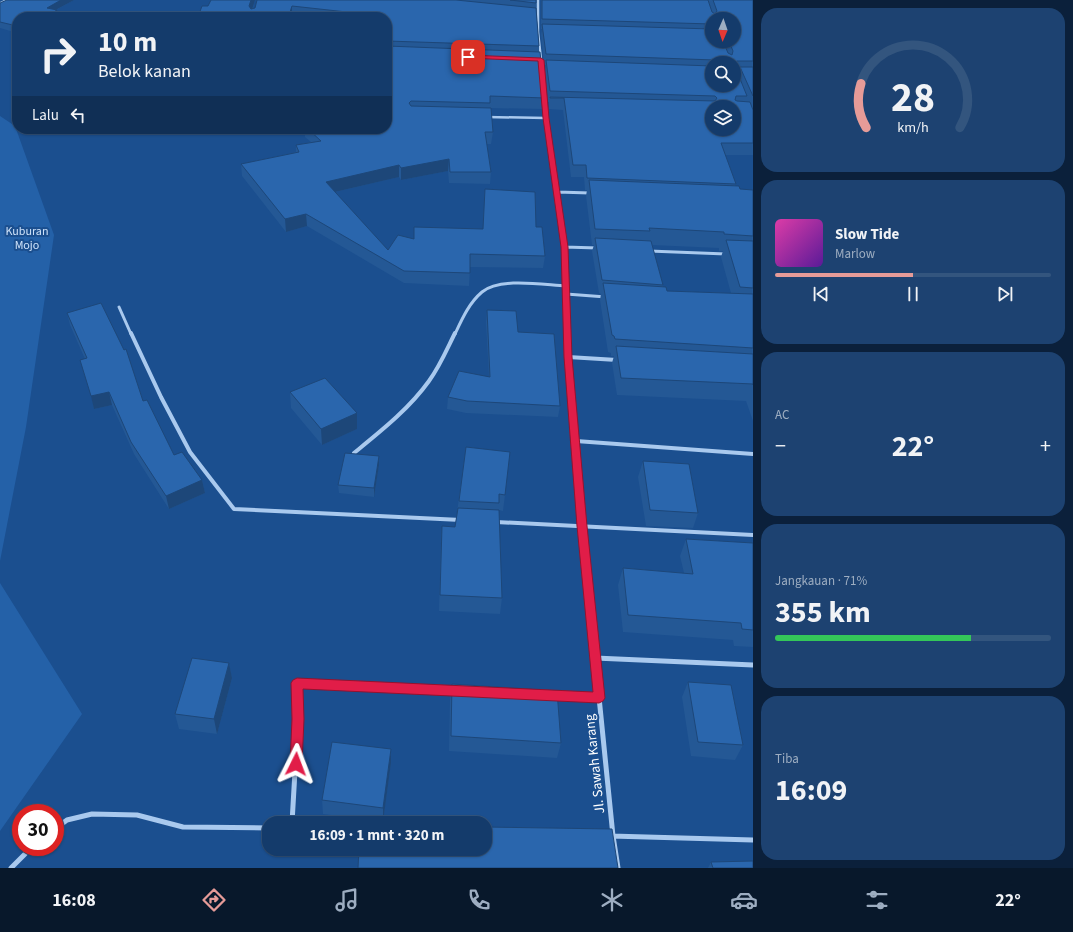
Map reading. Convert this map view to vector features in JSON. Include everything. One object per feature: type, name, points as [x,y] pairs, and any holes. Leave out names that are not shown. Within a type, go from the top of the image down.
[{"type":"street","points":[[0,3],[7,0]]},
{"type":"street","points":[[538,0],[538,32],[542,76]]},
{"type":"street","points":[[531,15],[538,16]]},
{"type":"street","points":[[538,32],[545,32]]},
{"type":"street","points":[[533,59],[541,60]]},
{"type":"street","points":[[541,68],[547,69]]},
{"type":"street","name":"Jl. Sawah Karang","points":[[544,90],[547,105],[546,118],[564,247],[568,357],[582,526],[613,836],[618,868]]},
{"type":"street","points":[[483,116],[546,118]]},
{"type":"street","points":[[557,192],[596,194]]},
{"type":"street","points":[[564,247],[604,248]]},
{"type":"street","points":[[643,250],[729,254]]},
{"type":"street","points":[[354,453],[392,421],[430,379],[438,367],[468,310],[488,287],[504,284],[566,286]]},
{"type":"street","points":[[566,294],[613,297]]},
{"type":"street","points":[[119,306],[161,397],[190,452],[234,509],[463,520]]},
{"type":"street","points":[[568,357],[622,360]]},
{"type":"street","points":[[576,441],[753,454]]},
{"type":"street","points":[[487,521],[753,535]]},
{"type":"street","points":[[595,658],[753,665]]},
{"type":"street","points":[[292,816],[298,719],[297,683],[464,691]]},
{"type":"street","points":[[551,695],[599,698]]},
{"type":"street","points":[[64,822],[67,820],[92,814],[136,815],[183,827],[262,828]]},
{"type":"street","points":[[606,836],[753,840]]},
{"type":"street","points":[[12,868],[23,856]]},
{"type":"green space","name":"Kuburan Mojo","points":[[0,116],[12,124],[12,134],[18,134],[54,235],[26,427],[0,561]]},
{"type":"green space","points":[[0,583],[82,714],[19,804],[12,804],[12,814],[0,831]]},
{"type":"building","points":[[7,0],[61,0],[47,8],[57,10],[54,12],[12,12],[12,25],[0,22],[0,3]]},
{"type":"building","points":[[211,0],[251,0],[249,6],[251,9],[255,8],[257,0],[456,0],[536,8],[539,46],[392,41],[392,12],[347,12],[292,6],[290,12],[200,12],[202,6],[208,6]]},
{"type":"building","points":[[510,0],[536,0],[536,3]]},
{"type":"building","points":[[542,0],[708,0],[712,12],[705,12],[705,24],[542,19]]},
{"type":"building","points":[[713,0],[753,0],[753,61],[741,61],[741,56],[705,56],[705,60],[546,54],[542,24],[705,29],[705,48],[726,48],[728,53],[732,55],[732,48],[741,48],[741,12],[716,12]]},
{"type":"building","points":[[392,46],[540,52],[545,98],[490,96],[490,103],[411,101],[409,103],[411,106],[491,108],[493,132],[485,132],[491,172],[450,172],[449,159],[401,168],[399,165],[326,182],[388,250],[398,235],[414,239],[414,227],[483,229],[485,189],[535,192],[536,227],[542,227],[545,256],[470,254],[470,273],[404,271],[306,214],[285,219],[241,164],[299,152],[296,145],[321,141],[313,134],[392,134]]},
{"type":"building","points":[[546,60],[705,66],[705,92],[741,92],[741,81],[747,96],[736,96],[735,100],[716,100],[717,98],[715,96],[550,91]]},
{"type":"building","points":[[741,67],[753,67],[753,96],[741,69]]},
{"type":"building","points":[[550,97],[705,101],[705,136],[741,136],[741,101],[750,102],[753,110],[753,143],[721,143],[736,184],[587,178],[586,165],[573,165],[564,98]]},
{"type":"building","points":[[589,180],[739,186],[740,189],[753,190],[753,236],[724,234],[724,232],[649,228],[650,231],[595,229]]},
{"type":"building","points":[[595,238],[651,241],[663,285],[602,280]]},
{"type":"building","points":[[726,240],[753,241],[753,288],[740,287]]},
{"type":"building","points":[[603,283],[666,287],[667,291],[753,294],[753,348],[615,339],[612,335]]},
{"type":"building","points":[[101,303],[124,350],[126,349],[143,401],[147,400],[174,455],[182,452],[202,480],[166,496],[131,442],[109,392],[91,396],[80,360],[87,358],[67,313]]},
{"type":"building","points":[[487,310],[516,311],[518,332],[554,334],[560,406],[467,401],[448,397],[459,371],[490,377]]},
{"type":"building","points":[[616,346],[753,354],[753,384],[621,378]]},
{"type":"building","points":[[325,378],[357,413],[321,429],[290,392]]},
{"type":"building","points":[[466,447],[510,452],[505,495],[499,494],[499,503],[459,501]]},
{"type":"building","points":[[345,453],[379,456],[374,488],[338,485]]},
{"type":"building","points":[[643,461],[689,464],[698,513],[650,510]]},
{"type":"building","points":[[458,508],[499,510],[502,598],[440,595],[442,526],[455,527]]},
{"type":"building","points":[[686,539],[753,543],[753,630],[742,629],[741,623],[628,615],[623,568],[693,574]]},
{"type":"building","points":[[192,658],[229,663],[214,719],[175,714]]},
{"type":"building","points":[[688,682],[731,685],[743,745],[698,742]]},
{"type":"building","points":[[452,684],[557,691],[561,743],[451,736]]},
{"type":"building","points":[[332,742],[391,749],[383,808],[322,800]]},
{"type":"building","points":[[492,827],[612,829],[618,868],[358,868],[359,856],[492,856]]},
{"type":"building","points":[[753,861],[753,868],[713,868],[711,862]]},
{"type":"route","points":[[296,764],[298,719],[297,683],[599,698],[582,526],[568,357],[564,247],[546,118],[541,60],[468,57]]}]
